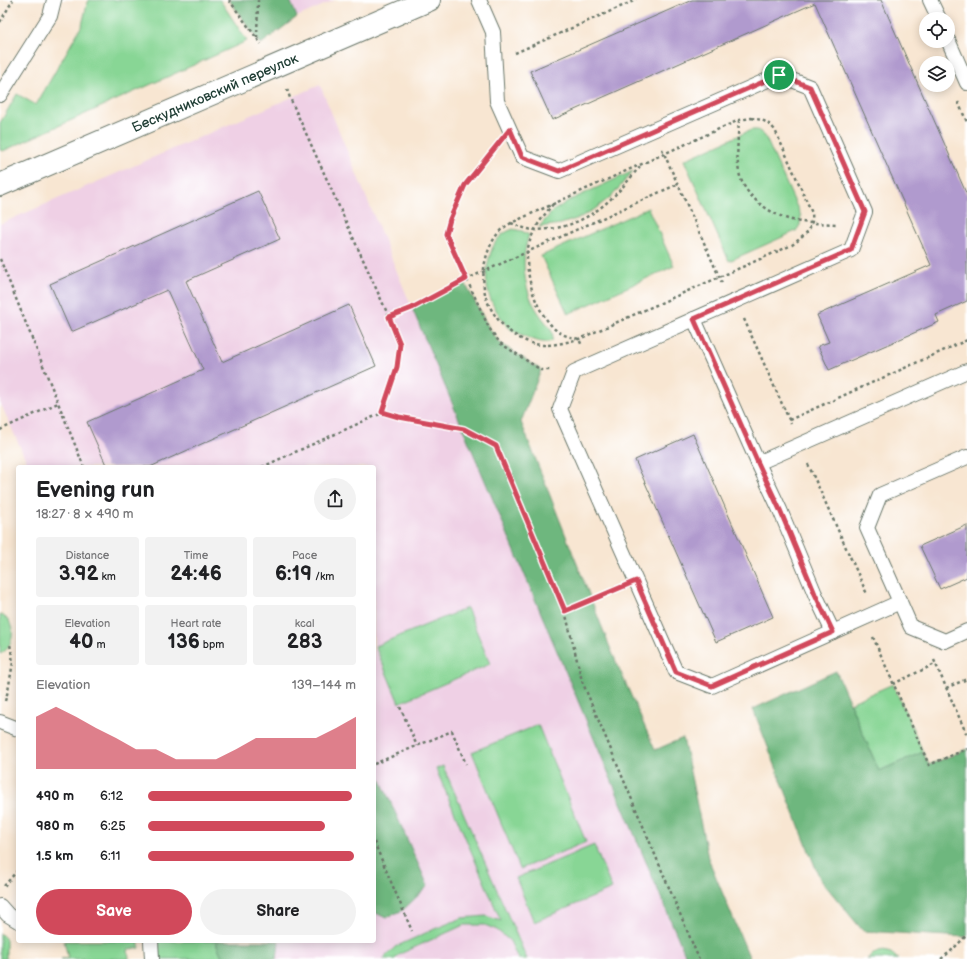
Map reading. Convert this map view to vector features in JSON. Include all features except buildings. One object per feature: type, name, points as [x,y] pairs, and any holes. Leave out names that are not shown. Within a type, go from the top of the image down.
[{"type":"street","name":"Бескудниковский переулок","points":[[0,185],[429,0]]},
{"type":"lane","points":[[0,95],[50,16],[54,0]]},
{"type":"lane","points":[[479,0],[493,32],[497,101],[522,157],[559,171],[779,75],[810,87],[865,212],[851,250],[574,372],[560,409],[676,672],[712,686],[900,602]]},
{"type":"lane","points":[[930,0],[936,12]]},
{"type":"lane","points":[[952,48],[967,83]]},
{"type":"lane","points":[[694,319],[833,632]]},
{"type":"lane","points":[[758,463],[967,371]]},
{"type":"lane","points":[[967,457],[880,495],[867,528],[911,628],[945,640],[967,631]]},
{"type":"lane","points":[[0,722],[16,728]]},
{"type":"lane","points":[[0,906],[8,915],[16,920]]},
{"type":"lane","points":[[151,943],[152,959]]},
{"type":"path","points":[[0,22],[13,0]]},
{"type":"path","points":[[230,0],[262,44]]},
{"type":"path","points":[[257,38],[258,0]]},
{"type":"path","points":[[494,62],[636,0]]},
{"type":"path","points":[[287,89],[400,344],[397,367],[382,412]]},
{"type":"path","points":[[741,91],[738,150],[739,172],[742,183],[748,192],[760,204],[775,213],[788,218],[812,223],[860,225]]},
{"type":"path","points":[[751,118],[762,120],[776,130],[812,213],[812,223],[804,237],[792,245],[579,339],[559,344],[544,345],[532,343],[511,333],[501,323],[489,307],[483,281],[485,260],[490,246],[499,232],[511,223],[739,120],[751,118]]},
{"type":"path","points":[[510,129],[465,185],[450,219],[446,234],[489,328],[500,343],[541,370],[549,371],[556,369]]},
{"type":"path","points":[[654,130],[731,303]]},
{"type":"path","points":[[511,223],[535,230],[562,227],[580,220],[596,211],[615,196],[641,164]]},
{"type":"path","points":[[389,317],[412,308],[466,279],[678,184]]},
{"type":"path","points":[[553,204],[538,223],[532,235],[527,252],[531,287],[534,298],[540,310],[556,330],[567,336],[579,339]]},
{"type":"path","points":[[0,259],[83,465]]},
{"type":"path","points":[[579,339],[584,350]]},
{"type":"path","points":[[789,420],[967,340]]},
{"type":"path","points":[[0,430],[58,403]]},
{"type":"path","points":[[266,465],[382,412],[399,417],[464,429],[496,446],[565,611],[582,681],[699,959]]},
{"type":"path","points":[[565,611],[636,581]]},
{"type":"path","points":[[865,618],[929,765],[967,748]]},
{"type":"path","points":[[921,631],[967,735]]},
{"type":"path","points":[[3,706],[8,691],[13,662],[10,644]]},
{"type":"path","points":[[894,684],[936,664]]},
{"type":"path","points":[[946,688],[967,679]]},
{"type":"path","points":[[400,707],[417,746]]},
{"type":"path","points":[[376,763],[452,731],[466,764]]},
{"type":"path","points":[[376,847],[412,931]]},
{"type":"path","points":[[0,891],[16,872]]},
{"type":"path","points":[[942,959],[967,936]]},
{"type":"shaded area","points":[[290,0],[335,0],[297,17]]},
{"type":"shaded area","points":[[320,85],[412,308],[687,959],[252,959],[245,943],[376,943],[376,465],[28,465],[0,402],[0,224]]},
{"type":"green space","points":[[88,0],[220,0],[247,41],[3,151],[0,150],[0,123],[17,94],[36,105],[82,25]]},
{"type":"green space","points":[[229,0],[290,0],[297,17],[261,44]]},
{"type":"green space","points":[[751,130],[758,130],[765,136],[801,216],[800,225],[796,231],[729,261],[684,160]]},
{"type":"green space","points":[[633,171],[613,195],[595,209],[579,218],[561,224],[539,227],[553,211],[568,201]]},
{"type":"green space","points":[[648,208],[674,266],[568,314],[541,256]]},
{"type":"green space","points":[[513,229],[522,231],[529,235],[524,257],[527,287],[535,307],[551,330],[553,335],[552,341],[538,341],[510,329],[495,309],[489,294],[486,279],[488,263],[492,250],[495,242],[504,233]]},
{"type":"green space","points":[[464,281],[489,328],[500,343],[541,370],[521,422],[611,650],[655,750],[683,738],[708,858],[750,959],[687,959],[412,308]]},
{"type":"green space","points":[[467,608],[490,664],[399,703],[376,646]]},
{"type":"green space","points":[[0,614],[9,620],[12,632],[8,647],[0,654]]},
{"type":"green space","points":[[836,671],[879,771],[923,752],[929,765],[967,749],[967,936],[965,937],[863,931],[820,879],[753,709]]},
{"type":"green space","points":[[893,684],[923,752],[879,771],[850,703]]},
{"type":"green space","points":[[538,725],[586,842],[520,869],[472,752]]},
{"type":"green space","points":[[443,766],[527,959],[518,959],[510,941],[497,930],[485,925],[464,925],[400,954],[395,959],[383,959],[395,947],[462,918],[486,916],[501,921],[436,769]]},
{"type":"green space","points":[[376,769],[428,886],[403,910],[386,918],[376,913]]},
{"type":"green space","points":[[594,845],[612,889],[534,922],[516,878]]},
{"type":"green space","points":[[0,933],[6,939],[6,959],[0,959]]},
{"type":"green space","points":[[64,943],[139,943],[140,948],[128,949],[129,959],[61,959],[68,957]]},
{"type":"green space","points":[[151,943],[217,943],[223,959],[152,959]]},
{"type":"green space","points":[[217,943],[279,943],[277,959],[223,959]]},
{"type":"green space","points":[[883,951],[891,953],[898,959],[867,959],[875,953]]},
{"type":"route","points":[[779,75],[810,87],[865,212],[851,250],[694,319],[833,632],[712,686],[676,672],[636,581],[565,611],[496,446],[464,429],[399,417],[382,412],[397,367],[400,344],[389,317],[412,308],[466,279],[446,234],[450,219],[465,185],[510,129],[522,157],[559,171],[779,75]]}]
